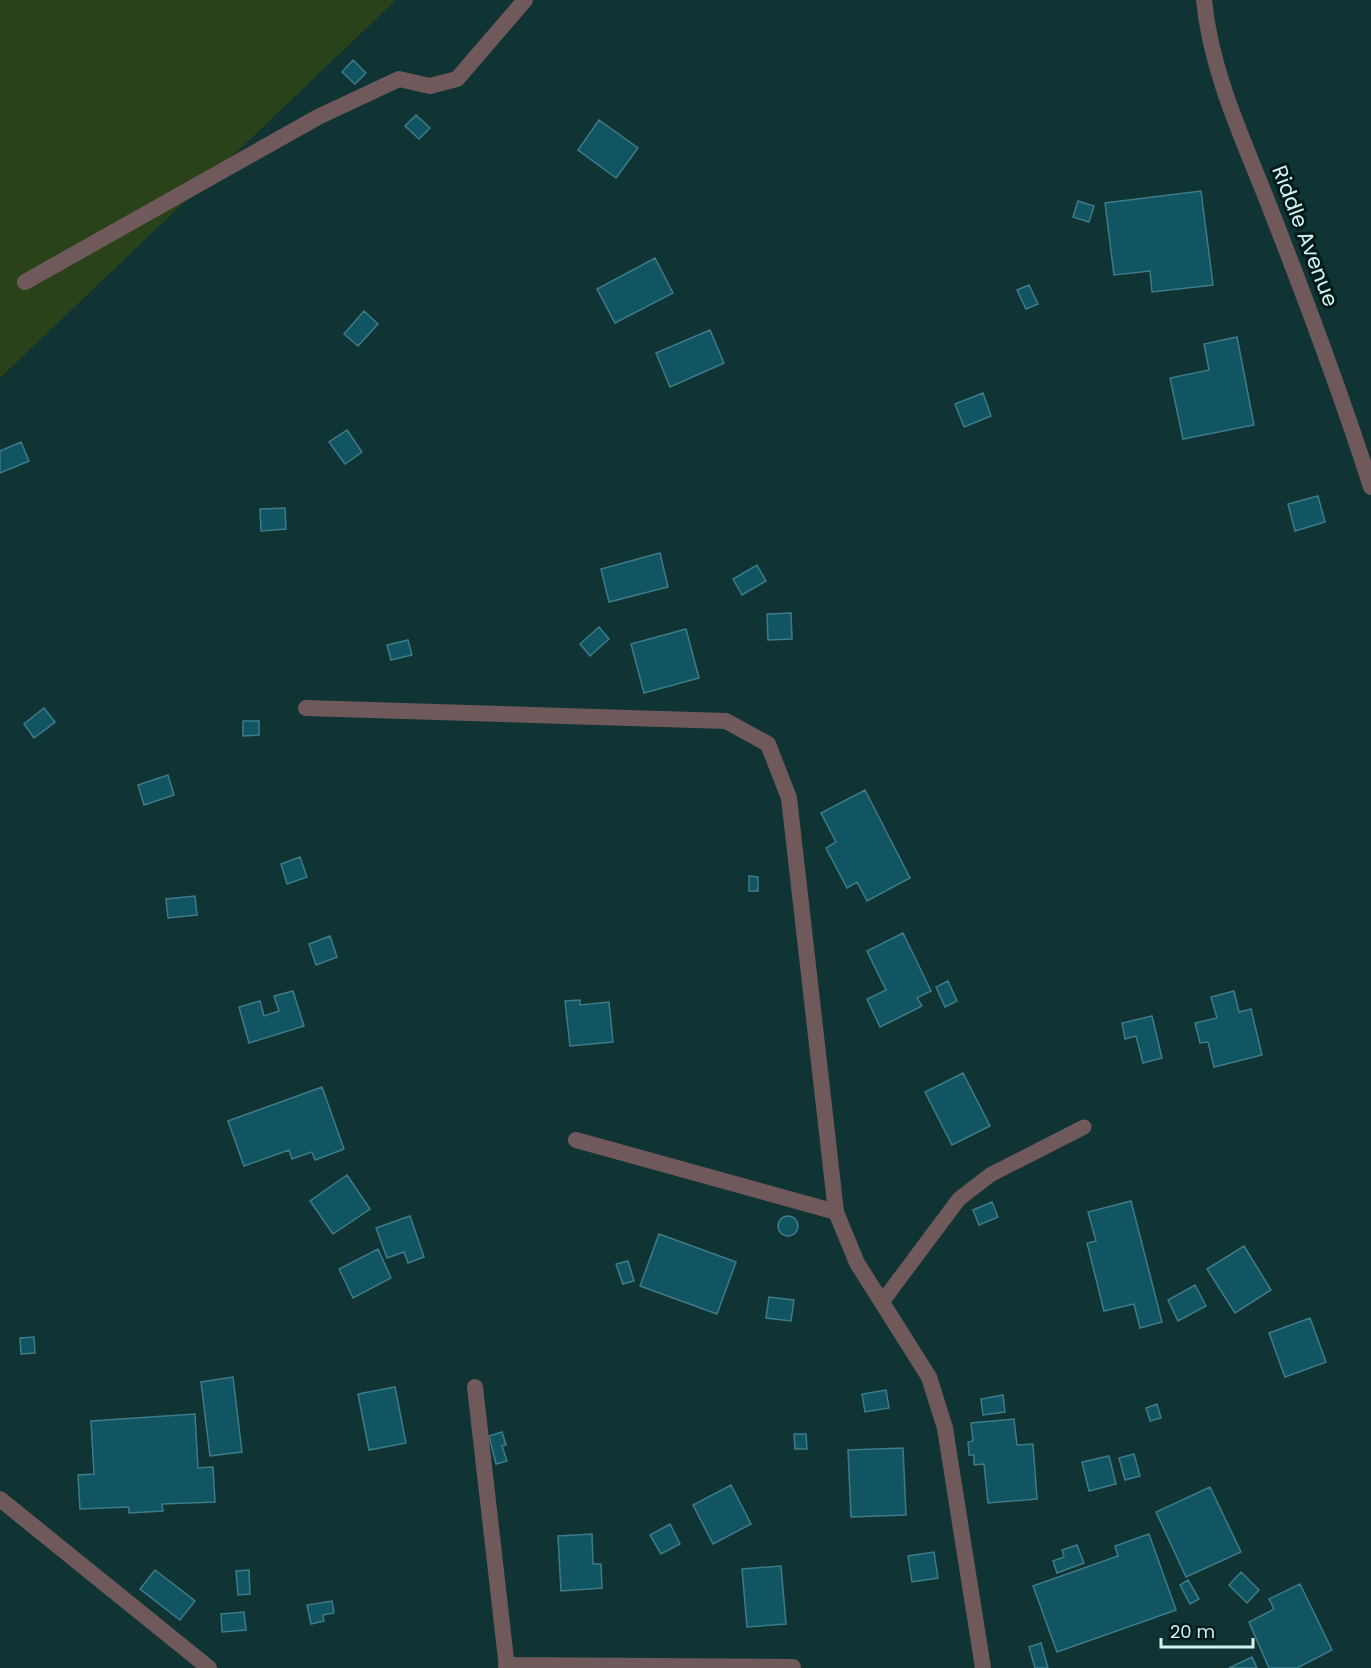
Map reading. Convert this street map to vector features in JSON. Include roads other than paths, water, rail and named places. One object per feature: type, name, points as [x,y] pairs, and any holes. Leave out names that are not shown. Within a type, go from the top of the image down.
[{"type":"street","points":[[25,282],[308,123],[399,79],[430,86],[457,79],[525,0]]},
{"type":"street","name":"Riddle Avenue","points":[[1204,0],[1214,58],[1228,102],[1304,296],[1371,487]]},
{"type":"street","points":[[306,708],[726,721],[768,744],[789,798],[836,1212],[857,1263],[929,1377],[945,1428],[982,1668]]},
{"type":"street","points":[[576,1140],[836,1212]]},
{"type":"street","points":[[475,1387],[507,1666],[793,1667]]},
{"type":"street","points":[[0,1499],[209,1668]]},
{"type":"lane","points":[[882,1302],[959,1199],[990,1175],[1084,1127]]}]
